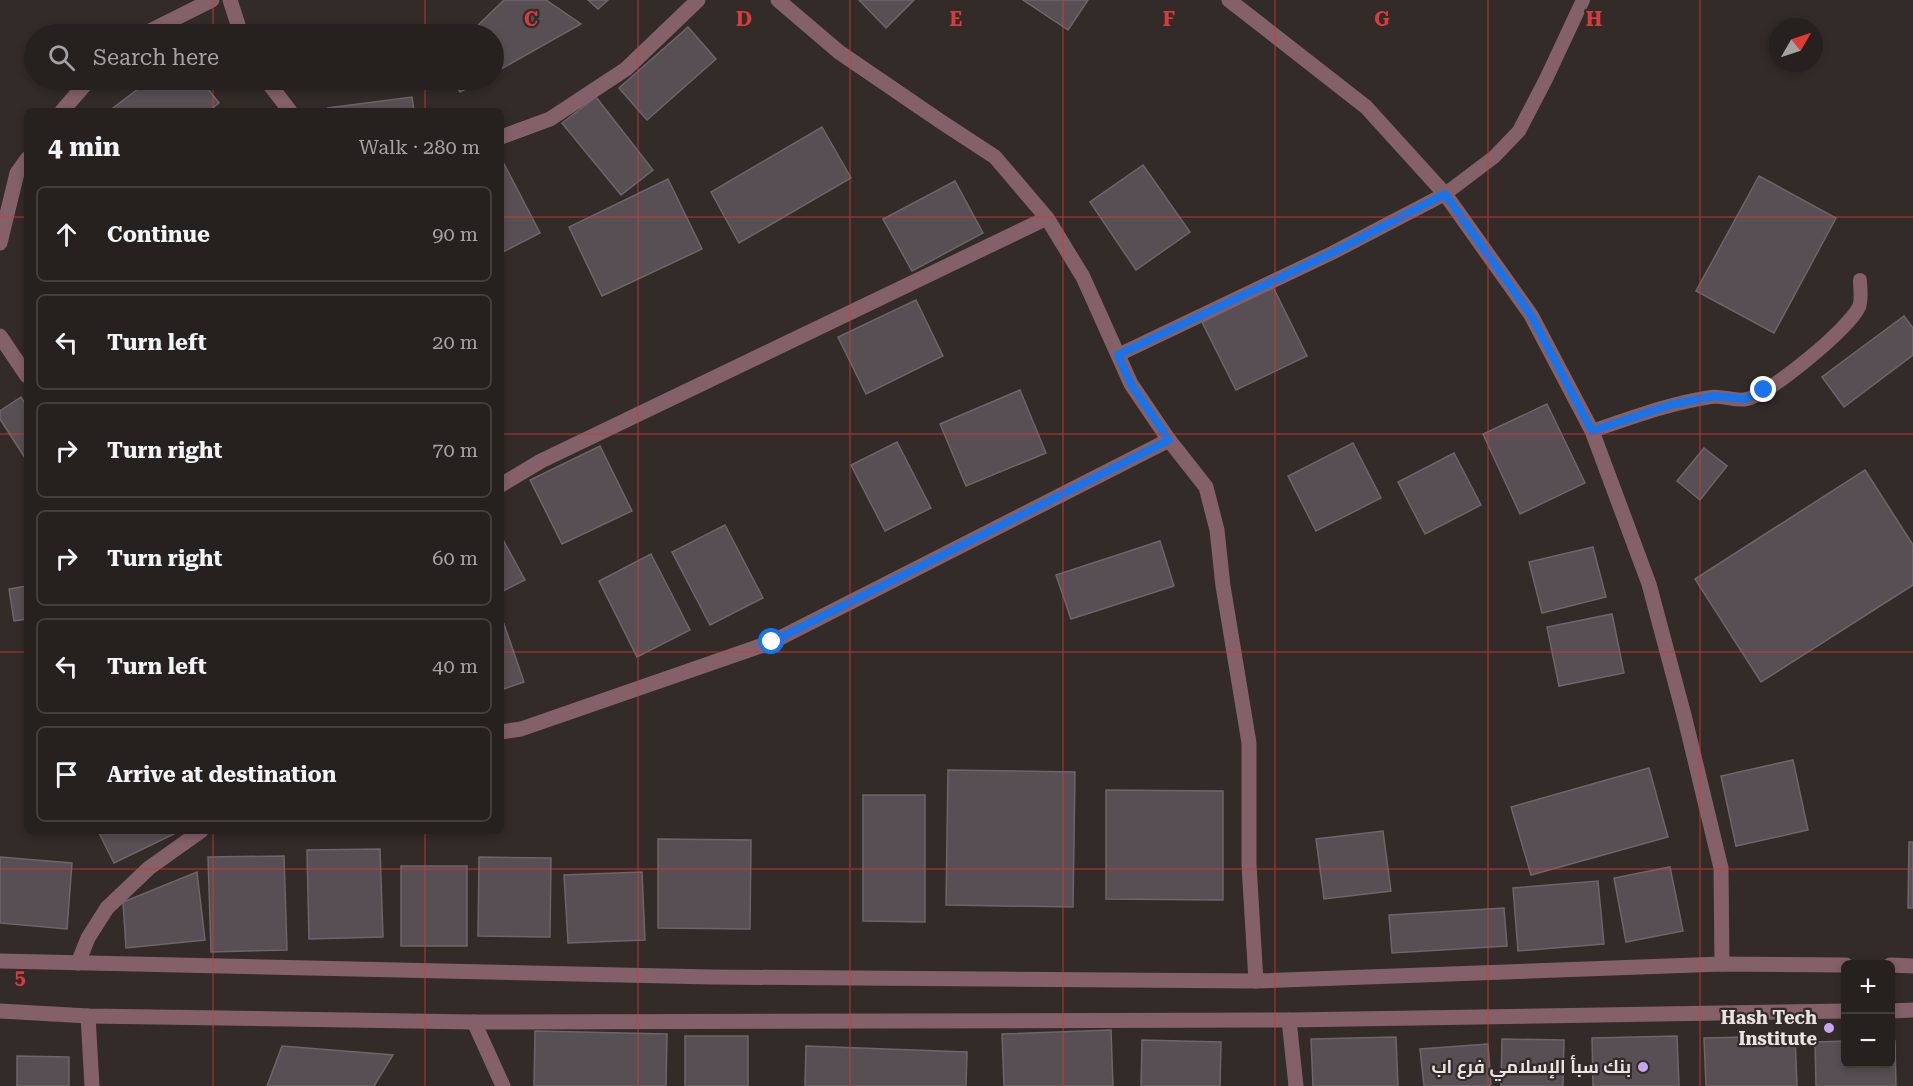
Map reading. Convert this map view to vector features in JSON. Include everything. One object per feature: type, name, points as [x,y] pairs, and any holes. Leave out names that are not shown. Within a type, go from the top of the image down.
[{"type":"street","points":[[164,24],[212,0]]},
{"type":"street","points":[[230,0],[238,24]]},
{"type":"street","points":[[504,136],[550,118],[626,69],[698,0]]},
{"type":"street","points":[[778,0],[839,52],[995,157],[1047,218],[1083,277],[1131,384],[1169,440],[1206,487],[1217,530],[1223,586],[1250,742],[1249,865],[1256,981]]},
{"type":"street","points":[[1229,0],[1365,107],[1445,194],[1531,315],[1592,431],[1649,584],[1702,787],[1721,868],[1722,964]]},
{"type":"street","points":[[65,108],[80,90]]},
{"type":"street","points":[[274,90],[288,108]]},
{"type":"street","points":[[0,243],[17,173],[24,163]]},
{"type":"street","points":[[504,483],[540,461],[1047,218]]},
{"type":"street","points":[[0,336],[24,372]]},
{"type":"street","points":[[504,732],[521,729],[772,642],[1169,440]]},
{"type":"street","points":[[78,963],[88,938],[107,908],[149,868],[197,834]]},
{"type":"street","points":[[0,961],[711,977],[1256,981],[1722,964],[1841,965]]},
{"type":"street","points":[[1895,965],[1913,966]]},
{"type":"street","points":[[1895,1011],[1913,1010]]},
{"type":"street","points":[[0,1011],[88,1016],[474,1022],[1289,1020],[1841,1011]]},
{"type":"street","points":[[88,1016],[92,1086]]},
{"type":"street","points":[[1289,1020],[1296,1086]]},
{"type":"street","points":[[474,1022],[503,1086]]},
{"type":"lane","points":[[1118,355],[1332,253],[1445,194],[1494,157],[1519,131],[1583,0]]},
{"type":"lane","points":[[1592,431],[1670,405],[1714,396],[1746,399],[1764,390],[1806,361],[1841,330],[1860,305],[1860,280]]},
{"type":"building","points":[[504,0],[546,0],[581,24],[504,67],[504,24],[479,24]]},
{"type":"building","points":[[588,0],[608,0],[598,9]]},
{"type":"building","points":[[859,0],[914,0],[886,28]]},
{"type":"building","points":[[1023,0],[1088,0],[1068,30]]},
{"type":"building","points":[[688,27],[716,59],[647,120],[619,88]]},
{"type":"building","points":[[137,90],[209,90],[219,103],[213,108],[113,108]]},
{"type":"building","points":[[412,97],[414,108],[328,108]]},
{"type":"building","points":[[596,97],[653,170],[621,195],[562,123]]},
{"type":"building","points":[[822,127],[851,178],[739,243],[711,192]]},
{"type":"building","points":[[504,164],[540,233],[504,251]]},
{"type":"building","points":[[1143,165],[1190,232],[1136,270],[1090,202]]},
{"type":"building","points":[[1759,176],[1836,218],[1774,333],[1696,291]]},
{"type":"building","points":[[668,179],[702,249],[602,296],[569,227]]},
{"type":"building","points":[[955,181],[983,233],[912,271],[883,219]]},
{"type":"building","points":[[1273,287],[1307,356],[1236,390],[1202,322]]},
{"type":"building","points":[[916,300],[943,356],[866,394],[838,337]]},
{"type":"building","points":[[1904,316],[1913,328],[1913,355],[1844,407],[1822,377]]},
{"type":"building","points":[[1020,390],[1046,453],[966,486],[940,424]]},
{"type":"building","points":[[21,397],[24,402],[24,456],[0,419],[0,411]]},
{"type":"building","points":[[1547,404],[1585,483],[1520,514],[1483,434]]},
{"type":"building","points":[[897,442],[931,508],[885,531],[851,465]]},
{"type":"building","points":[[1353,443],[1381,498],[1316,531],[1288,476]]},
{"type":"building","points":[[600,446],[632,511],[562,544],[530,480]]},
{"type":"building","points":[[1704,448],[1727,466],[1700,500],[1677,481]]},
{"type":"building","points":[[1454,453],[1481,505],[1425,534],[1398,482]]},
{"type":"building","points":[[1865,470],[1913,545],[1913,585],[1761,682],[1695,579]]},
{"type":"building","points":[[725,525],[763,598],[710,625],[672,552]]},
{"type":"building","points":[[1160,541],[1174,586],[1071,619],[1056,575]]},
{"type":"building","points":[[504,542],[525,580],[504,590]]},
{"type":"building","points":[[1593,547],[1606,597],[1542,613],[1529,562]]},
{"type":"building","points":[[651,554],[690,630],[637,657],[599,581]]},
{"type":"building","points":[[24,586],[24,619],[14,621],[9,589]]},
{"type":"building","points":[[1612,614],[1624,673],[1559,686],[1547,627]]},
{"type":"building","points":[[504,624],[524,682],[504,689]]},
{"type":"building","points":[[1793,760],[1808,830],[1736,846],[1721,776]]},
{"type":"building","points":[[1649,768],[1668,837],[1531,875],[1511,807]]},
{"type":"building","points":[[948,770],[1075,772],[1073,907],[946,905]]},
{"type":"building","points":[[1106,790],[1223,791],[1223,900],[1106,899]]},
{"type":"building","points":[[863,795],[925,795],[925,922],[863,921]]},
{"type":"building","points":[[1383,831],[1391,891],[1324,899],[1316,839]]},
{"type":"building","points":[[100,834],[174,834],[114,863]]},
{"type":"building","points":[[658,839],[751,840],[750,929],[658,928]]},
{"type":"building","points":[[1909,842],[1913,842],[1913,908],[1908,908]]},
{"type":"building","points":[[380,849],[383,937],[309,939],[307,850]]},
{"type":"building","points":[[284,856],[287,950],[211,952],[208,857]]},
{"type":"building","points":[[0,857],[72,863],[67,929],[0,923]]},
{"type":"building","points":[[479,857],[551,858],[550,937],[478,936]]},
{"type":"building","points":[[401,866],[467,866],[467,946],[401,946]]},
{"type":"building","points":[[1670,867],[1683,931],[1626,942],[1614,878]]},
{"type":"building","points":[[197,872],[205,940],[126,948],[123,902]]},
{"type":"building","points":[[642,872],[645,940],[568,943],[564,875]]},
{"type":"building","points":[[1598,881],[1604,944],[1518,951],[1513,888]]},
{"type":"building","points":[[1504,908],[1507,946],[1392,953],[1389,915]]},
{"type":"building","points":[[1111,1030],[1113,1086],[1004,1086],[1002,1034]]},
{"type":"building","points":[[535,1031],[667,1034],[666,1086],[534,1086]]},
{"type":"building","points":[[685,1036],[748,1036],[748,1086],[685,1086]]},
{"type":"building","points":[[1677,1036],[1679,1086],[1593,1086],[1592,1038]]},
{"type":"building","points":[[1795,1036],[1797,1086],[1706,1086],[1704,1038]]},
{"type":"building","points":[[1396,1037],[1398,1086],[1313,1086],[1311,1039]]},
{"type":"building","points":[[1502,1039],[1564,1040],[1563,1086],[1501,1086]]},
{"type":"building","points":[[1142,1040],[1221,1042],[1220,1086],[1141,1086]]},
{"type":"building","points":[[1841,1041],[1841,1068],[1895,1068],[1895,1041],[1896,1086],[1816,1086],[1815,1042]]},
{"type":"building","points":[[1488,1044],[1491,1086],[1424,1086],[1420,1049]]},
{"type":"building","points":[[282,1046],[393,1055],[374,1086],[267,1086]]},
{"type":"building","points":[[806,1046],[967,1052],[966,1086],[805,1086]]},
{"type":"building","points":[[17,1056],[69,1057],[69,1086],[17,1086]]},
{"type":"place","name":"Hash Tech Institute","points":[[1829,1028]]},
{"type":"place","name":"بنك سبأ الإسلامي فرع اب","points":[[1643,1067]]},
{"type":"route","points":[[772,642],[1169,440],[1131,384],[1118,355],[1332,253],[1445,194],[1531,315],[1592,431],[1670,405],[1714,396],[1746,399],[1764,390]]}]
